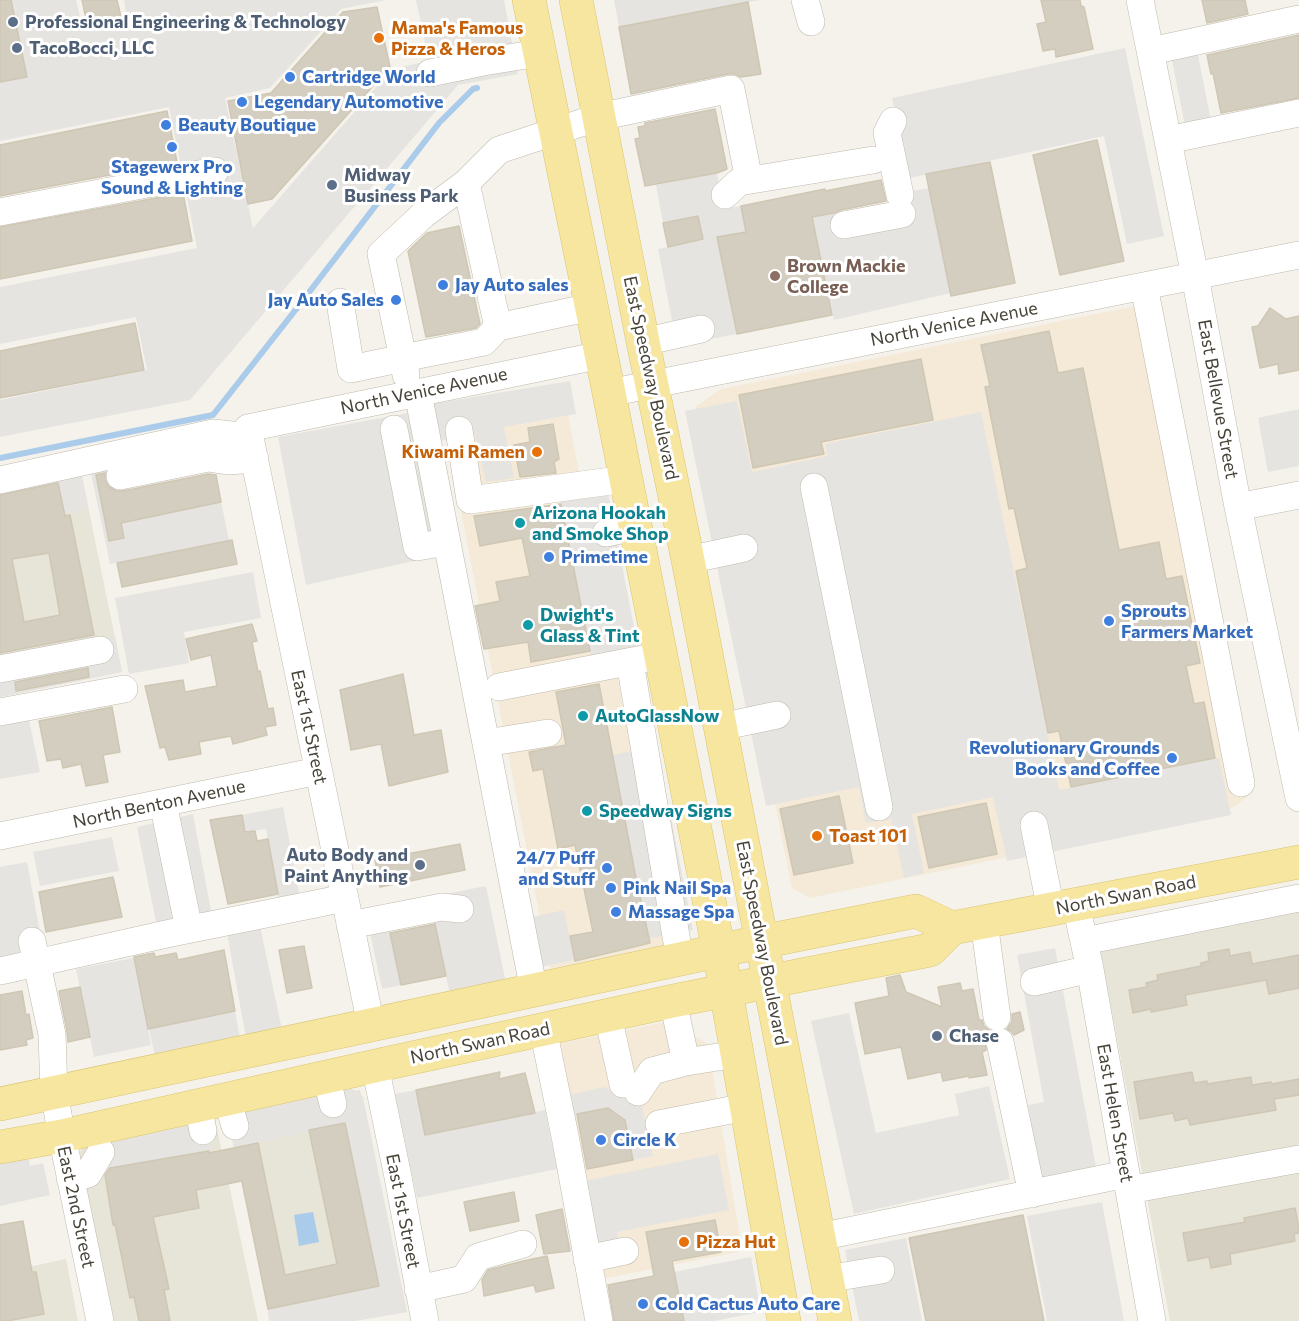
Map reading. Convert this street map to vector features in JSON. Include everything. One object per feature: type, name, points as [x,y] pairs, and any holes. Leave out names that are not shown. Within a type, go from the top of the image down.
[{"type":"main road","points":[[529,0],[626,479],[620,530],[646,658],[672,716],[719,951],[784,1321]]},
{"type":"main road","name":"East Speedway Boulevard","points":[[576,0],[688,560],[835,1321]]},
{"type":"main road","name":"North Swan Road","points":[[0,1147],[216,1115],[330,1090],[375,1066],[673,1001],[930,950],[952,928],[1299,862]]},
{"type":"main road","points":[[0,1104],[916,911],[952,928]]},
{"type":"street","name":"East Bellevue Street","points":[[1140,0],[1238,507],[1299,798]]},
{"type":"street","points":[[1151,51],[1299,19]]},
{"type":"street","points":[[430,73],[539,53]]},
{"type":"street","points":[[534,991],[447,542],[381,254],[423,215],[466,183],[499,150],[599,117],[731,89],[749,180]]},
{"type":"street","points":[[1168,140],[1299,113]]},
{"type":"street","points":[[844,225],[901,204],[887,133],[893,121]]},
{"type":"street","points":[[725,195],[739,182],[873,160]]},
{"type":"street","points":[[0,212],[215,171]]},
{"type":"street","points":[[466,183],[498,327]]},
{"type":"street","name":"North Venice Avenue","points":[[609,393],[1299,255]]},
{"type":"street","points":[[1144,286],[1241,783]]},
{"type":"street","points":[[340,302],[351,369],[484,342],[498,327],[591,307]]},
{"type":"street","points":[[643,342],[701,329]]},
{"type":"street","name":"North Venice Avenue","points":[[251,441],[413,394],[601,355]]},
{"type":"street","points":[[394,429],[417,547],[447,542]]},
{"type":"street","points":[[459,429],[470,500],[626,479]]},
{"type":"street","points":[[0,480],[213,433],[251,441]]},
{"type":"street","points":[[120,476],[208,458],[228,461],[251,441]]},
{"type":"street","name":"East 1st Street","points":[[251,441],[371,1025]]},
{"type":"street","points":[[814,487],[879,807]]},
{"type":"street","points":[[1238,507],[1299,495]]},
{"type":"street","points":[[688,560],[744,548]]},
{"type":"street","points":[[0,669],[100,650]]},
{"type":"street","points":[[499,687],[646,658],[640,720],[680,960]]},
{"type":"street","points":[[0,712],[124,689]]},
{"type":"street","points":[[720,727],[777,715]]},
{"type":"street","points":[[640,720],[672,716]]},
{"type":"street","points":[[486,744],[548,733]]},
{"type":"street","name":"North Benton Avenue","points":[[0,837],[163,803],[253,795],[318,771]]},
{"type":"street","points":[[653,800],[688,795]]},
{"type":"street","points":[[163,803],[189,929]]},
{"type":"street","name":"East Helen Street","points":[[1034,825],[1064,908],[1084,941],[1152,1321]]},
{"type":"street","points":[[667,888],[705,880]]},
{"type":"street","points":[[0,971],[35,952],[189,929],[345,898]]},
{"type":"street","name":"North Swan Road","points":[[1084,941],[1299,898]]},
{"type":"street","points":[[350,925],[442,907],[460,909]]},
{"type":"street","points":[[984,922],[999,1029],[1032,1194]]},
{"type":"street","name":"East 2nd Street","points":[[35,952],[51,1034],[54,1093],[100,1321]]},
{"type":"street","points":[[1034,982],[1090,969]]},
{"type":"street","points":[[673,1001],[686,1062]]},
{"type":"street","points":[[608,1016],[631,1088],[652,1071],[686,1062],[737,1054]]},
{"type":"street","points":[[543,1029],[599,1321]]},
{"type":"street","name":"East 1st Street","points":[[375,1066],[425,1321]]},
{"type":"street","points":[[659,1124],[746,1107]]},
{"type":"street","points":[[70,1178],[88,1174],[101,1152]]},
{"type":"street","points":[[819,1237],[1032,1194],[1299,1159]]},
{"type":"street","points":[[418,1289],[464,1279],[478,1257],[523,1244]]},
{"type":"street","points":[[588,1259],[625,1251]]},
{"type":"street","points":[[826,1279],[882,1270]]},
{"type":"shaded area","name":"Midway Business Park","points":[[11,0],[76,0],[83,30],[127,21],[124,0],[386,0],[341,9],[270,88],[225,98],[253,228],[392,69],[429,61],[416,0],[504,0],[518,74],[458,85],[190,400],[0,437],[0,400],[147,370],[136,317],[0,344],[0,287],[197,248],[169,107],[0,141],[0,82],[27,76]]},
{"type":"shaded area","points":[[614,0],[760,0],[619,27]]},
{"type":"shaded area","points":[[1194,35],[1214,136],[1188,141],[1168,40]]},
{"type":"shaded area","points":[[1125,48],[1164,236],[1127,244],[1104,136],[910,178],[892,98]]},
{"type":"shaded area","points":[[717,173],[724,209],[741,206],[746,232],[717,238],[736,334],[677,346],[658,249],[703,239],[698,216],[663,223],[656,185]]},
{"type":"shaded area","points":[[929,188],[951,293],[834,320],[812,217],[835,213],[840,235],[905,192]]},
{"type":"shaded area","points":[[1135,306],[1162,322],[1254,792],[1221,813],[810,898],[792,888],[695,407],[721,389]]},
{"type":"shaded area","points":[[570,381],[576,414],[504,427],[514,478],[486,482],[475,434],[438,441],[431,404]]},
{"type":"shaded area","points":[[563,388],[668,944],[550,969],[441,409]]},
{"type":"shaded area","points":[[737,401],[752,472],[828,456],[825,444],[981,412],[1059,790],[1219,758],[1231,815],[1007,861],[993,797],[912,814],[924,873],[904,878],[891,819],[866,823],[859,787],[766,806],[685,411]]},
{"type":"shaded area","points":[[1299,409],[1299,466],[1268,472],[1258,418]]},
{"type":"shaded area","points":[[408,413],[436,556],[306,585],[278,437]]},
{"type":"shaded area","points":[[123,467],[135,520],[221,502],[229,540],[110,564],[91,473]]},
{"type":"shaded area","points":[[81,472],[122,672],[0,697],[0,488]]},
{"type":"shaded area","points":[[81,472],[89,509],[0,528],[0,488]]},
{"type":"shaded area","points":[[608,493],[642,668],[595,677],[560,499]]},
{"type":"shaded area","points":[[253,572],[261,618],[184,632],[189,663],[129,674],[115,598]]},
{"type":"shaded area","points":[[115,636],[122,672],[0,697],[0,661]]},
{"type":"shaded area","points":[[27,711],[40,772],[0,779],[0,716]]},
{"type":"shaded area","points":[[657,746],[693,930],[647,939],[613,755]]},
{"type":"shaded area","points":[[283,807],[300,898],[279,902],[266,829],[245,832],[242,815]]},
{"type":"shaded area","points":[[193,814],[211,911],[156,922],[137,827]]},
{"type":"shaded area","points":[[112,837],[119,871],[40,886],[33,852]]},
{"type":"shaded area","points":[[27,862],[44,954],[0,962],[0,867]]},
{"type":"shaded area","points":[[486,886],[506,983],[450,994],[430,897]]},
{"type":"shaded area","points":[[1299,886],[1299,1321],[1170,1321],[1096,926]]},
{"type":"shaded area","points":[[564,910],[574,960],[536,968],[524,919]]},
{"type":"shaded area","points":[[260,926],[282,1030],[246,1038],[227,933]]},
{"type":"shaded area","points":[[389,928],[401,985],[382,989],[370,932]]},
{"type":"shaded area","points":[[1055,948],[1096,1167],[1041,1177],[1028,1105],[1044,1102],[1017,955]]},
{"type":"shaded area","points":[[134,958],[151,1045],[94,1057],[76,969]]},
{"type":"shaded area","points":[[235,1011],[240,1039],[155,1056],[149,1029]]},
{"type":"shaded area","points":[[849,1013],[876,1133],[959,1115],[955,1094],[989,1086],[1010,1179],[854,1214],[811,1021]]},
{"type":"shaded area","points":[[670,1021],[708,1044],[741,1245],[739,1252],[596,1280],[553,1045]]},
{"type":"shaded area","points":[[343,1086],[357,1091],[363,1097],[407,1312],[354,1321],[269,1321],[268,1309],[379,1285],[345,1123],[235,1148],[227,1116]]},
{"type":"shaded area","points":[[604,1087],[642,1106],[653,1156],[633,1160],[625,1120],[607,1108],[570,1116],[566,1096]]},
{"type":"shaded area","points":[[360,1090],[407,1312],[354,1321],[269,1321],[227,1116]]},
{"type":"shaded area","points":[[416,1090],[426,1135],[545,1110],[557,1169],[417,1198],[395,1094]]},
{"type":"shaded area","points":[[215,1119],[258,1321],[110,1321],[76,1158],[85,1144]]},
{"type":"shaded area","points":[[205,1122],[211,1149],[105,1169],[100,1142]]},
{"type":"shaded area","points":[[718,1154],[729,1210],[617,1232],[619,1246],[598,1250],[584,1181]]},
{"type":"shaded area","points":[[28,1155],[30,1166],[43,1163],[50,1195],[0,1206],[0,1161]]},
{"type":"shaded area","points":[[1102,1202],[1124,1321],[1047,1321],[1027,1216]]},
{"type":"shaded area","points":[[906,1238],[922,1321],[859,1321],[845,1250]]},
{"type":"shaded area","points":[[751,1257],[761,1312],[714,1321],[684,1321],[674,1272]]},
{"type":"shaded area","points":[[66,1259],[78,1321],[0,1321],[0,1273]]},
{"type":"water","points":[[313,1212],[319,1242],[299,1246],[294,1215]]},
{"type":"building","points":[[0,0],[11,0],[27,77],[0,82]]},
{"type":"building","points":[[82,0],[117,0],[121,17],[87,23]]},
{"type":"building","points":[[1041,0],[1080,0],[1081,6],[1084,7],[1093,49],[1056,57],[1055,49],[1043,51],[1037,24],[1046,22]]},
{"type":"building","points":[[1202,0],[1245,0],[1248,14],[1207,23]]},
{"type":"building","points":[[748,2],[761,74],[741,77],[728,74],[631,94],[619,27]]},
{"type":"building","points":[[377,7],[390,67],[272,199],[248,204],[228,101],[271,93],[343,12]]},
{"type":"building","points":[[1299,35],[1299,98],[1221,113],[1207,55]]},
{"type":"building","points":[[715,109],[727,169],[717,173],[645,186],[635,139],[640,138],[638,127],[645,126],[645,123]]},
{"type":"building","points":[[167,111],[177,162],[0,196],[0,145]]},
{"type":"building","points":[[1097,140],[1124,261],[1060,275],[1033,155]]},
{"type":"building","points":[[990,162],[1015,283],[951,296],[926,174]]},
{"type":"building","name":"Brown Mackie College","points":[[881,180],[886,201],[812,217],[832,315],[737,334],[717,237],[746,232],[741,206]]},
{"type":"building","points":[[183,193],[192,241],[0,279],[0,227]]},
{"type":"building","points":[[698,216],[703,239],[668,247],[663,223]]},
{"type":"building","name":"Jay Auto sales","points":[[459,226],[480,324],[476,328],[426,337],[408,251],[427,233]]},
{"type":"building","points":[[1270,308],[1286,319],[1299,316],[1299,370],[1279,374],[1278,364],[1260,368],[1252,327],[1258,326]]},
{"type":"building","points":[[135,323],[144,370],[0,398],[0,351]]},
{"type":"building","points":[[1049,331],[1058,373],[1083,368],[1119,550],[1159,542],[1166,579],[1182,576],[1200,663],[1186,666],[1194,704],[1204,702],[1215,758],[1071,787],[1059,731],[1048,733],[1016,571],[1027,568],[1014,508],[1009,509],[985,387],[990,386],[981,345]]},
{"type":"building","points":[[921,359],[933,420],[821,442],[824,454],[753,468],[739,395]]},
{"type":"building","name":"Kiwami Ramen","points":[[553,424],[559,459],[554,462],[556,473],[520,477],[514,445],[530,442],[528,428]]},
{"type":"building","points":[[105,473],[105,480],[109,487],[116,491],[208,474],[216,475],[221,502],[121,523],[124,538],[109,541],[96,475]]},
{"type":"building","points":[[58,483],[65,516],[70,515],[94,635],[0,653],[0,495]],"holes":[[[49,553],[60,615],[24,622],[12,559]]]},
{"type":"building","points":[[561,504],[590,651],[531,662],[528,642],[484,649],[475,606],[500,601],[496,582],[530,576],[522,538],[480,546],[474,516]]},
{"type":"building","points":[[232,540],[237,564],[122,587],[117,563]]},
{"type":"building","points":[[252,624],[257,641],[252,642],[258,672],[260,671],[268,709],[273,708],[276,725],[265,727],[267,735],[233,744],[231,736],[199,742],[201,754],[169,760],[165,747],[160,748],[145,686],[183,680],[185,692],[217,686],[211,655],[191,660],[186,639]]},
{"type":"building","points":[[88,668],[89,677],[16,691],[15,682]]},
{"type":"building","points":[[403,674],[414,735],[441,730],[448,772],[389,786],[381,744],[351,750],[340,690]]},
{"type":"building","points":[[599,684],[650,943],[575,961],[570,936],[593,932],[575,845],[558,849],[543,769],[533,771],[529,752],[566,745],[556,692]]},
{"type":"building","points":[[112,707],[120,752],[103,755],[108,782],[86,786],[81,764],[63,768],[61,759],[47,761],[39,721]]},
{"type":"building","name":"Toast 101","points":[[839,796],[853,863],[794,875],[780,809]]},
{"type":"building","points":[[986,803],[997,854],[929,868],[918,817]]},
{"type":"building","points":[[242,815],[245,832],[255,831],[257,841],[268,839],[278,894],[228,904],[210,820]]},
{"type":"building","name":"Auto Body and Paint Anything","points":[[460,844],[465,870],[380,887],[375,860]]},
{"type":"building","points":[[113,877],[122,917],[46,932],[39,892]]},
{"type":"building","points":[[435,924],[446,976],[401,985],[390,933]]},
{"type":"building","points":[[304,946],[312,988],[287,993],[279,950]]},
{"type":"building","points":[[1229,949],[1230,956],[1250,952],[1252,964],[1299,955],[1299,988],[1269,994],[1266,980],[1185,995],[1187,1005],[1133,1013],[1129,990],[1147,987],[1146,983],[1158,980],[1157,975],[1201,966],[1201,963],[1209,961],[1208,953]]},
{"type":"building","points":[[224,950],[235,1011],[148,1029],[134,957],[154,953],[155,957],[176,953],[178,960]]},
{"type":"building","name":"Chase","points":[[900,975],[906,992],[942,1007],[938,987],[960,983],[962,991],[973,989],[979,1020],[982,1020],[984,1026],[989,1030],[985,1038],[986,1050],[982,1052],[987,1075],[943,1081],[941,1072],[908,1079],[901,1047],[865,1054],[855,1003],[889,996],[886,978]]},
{"type":"building","points":[[80,987],[90,1037],[68,1042],[59,991]]},
{"type":"building","points":[[22,991],[33,1038],[26,1040],[27,1045],[0,1050],[0,995]]},
{"type":"building","points":[[1020,1012],[1024,1030],[1014,1035],[1007,1029],[1012,1022],[1012,1014]]},
{"type":"building","points":[[500,1072],[499,1079],[525,1073],[535,1113],[425,1135],[416,1090]]},
{"type":"building","points":[[1192,1072],[1194,1083],[1207,1081],[1207,1084],[1251,1077],[1252,1085],[1299,1079],[1299,1095],[1274,1099],[1276,1110],[1190,1125],[1188,1118],[1175,1121],[1173,1113],[1140,1119],[1134,1082]]},
{"type":"building","name":"Circle K","points":[[608,1108],[625,1120],[633,1160],[587,1169],[577,1114]]},
{"type":"building","points":[[345,1123],[379,1286],[268,1309],[242,1181],[196,1190],[199,1208],[153,1217],[169,1289],[164,1290],[170,1321],[139,1321],[134,1297],[130,1298],[115,1224],[113,1225],[105,1175],[110,1168],[258,1143],[285,1275],[337,1264],[309,1130]]},
{"type":"building","points":[[514,1192],[519,1221],[470,1231],[464,1202]]},
{"type":"building","points":[[1295,1208],[1299,1233],[1294,1234],[1295,1241],[1230,1254],[1231,1264],[1211,1268],[1209,1257],[1188,1261],[1183,1233],[1245,1222],[1244,1218]]},
{"type":"building","points":[[562,1209],[570,1251],[544,1254],[536,1215]]},
{"type":"building","points":[[1023,1215],[1044,1321],[926,1321],[909,1238]]},
{"type":"building","points":[[715,1220],[721,1252],[672,1261],[684,1321],[614,1321],[608,1285],[654,1276],[646,1232]]},
{"type":"building","points":[[23,1221],[32,1272],[36,1272],[44,1314],[0,1321],[0,1225]]},
{"type":"building","points":[[547,1256],[554,1288],[536,1292],[534,1285],[484,1296],[482,1280],[488,1270]]},
{"type":"waterway","points":[[0,458],[213,415],[439,123],[473,89],[477,88]]},
{"type":"place","name":"Professional Engineering & Technology","points":[[13,22]]},
{"type":"place","name":"Mama's Famous Pizza & Heros","points":[[379,38]]},
{"type":"place","name":"TacoBocci, LLC","points":[[17,48]]},
{"type":"place","name":"Cartridge World","points":[[290,77]]},
{"type":"place","name":"Legendary Automotive","points":[[242,102]]},
{"type":"place","name":"Beauty Boutique","points":[[166,125]]},
{"type":"place","name":"Stagewerx Pro Sound & Lighting","points":[[172,147]]},
{"type":"place","name":"Midway Business Park","points":[[332,185]]},
{"type":"place","name":"Brown Mackie College","points":[[775,276]]},
{"type":"place","name":"Jay Auto sales","points":[[443,285]]},
{"type":"place","name":"Jay Auto Sales","points":[[396,300]]},
{"type":"place","name":"Kiwami Ramen","points":[[537,452]]},
{"type":"place","name":"Arizona Hookah and Smoke Shop","points":[[520,523]]},
{"type":"place","name":"Primetime","points":[[549,557]]},
{"type":"place","name":"Sprouts Farmers Market","points":[[1109,621]]},
{"type":"place","name":"Dwight's Glass & Tint","points":[[528,625]]},
{"type":"place","name":"AutoGlassNow","points":[[583,716]]},
{"type":"place","name":"Revolutionary Grounds Books and Coffee","points":[[1172,758]]},
{"type":"place","name":"Speedway Signs","points":[[587,811]]},
{"type":"place","name":"Toast 101","points":[[817,836]]},
{"type":"place","name":"Auto Body and Paint Anything","points":[[420,865]]},
{"type":"place","name":"24/7 Puff and Stuff","points":[[607,868]]},
{"type":"place","name":"Pink Nail Spa","points":[[611,888]]},
{"type":"place","name":"Massage Spa","points":[[616,912]]},
{"type":"place","name":"Chase","points":[[937,1036]]},
{"type":"place","name":"Circle K","points":[[601,1140]]},
{"type":"place","name":"Pizza Hut","points":[[684,1242]]},
{"type":"place","name":"Cold Cactus Auto Care","points":[[643,1304]]}]
